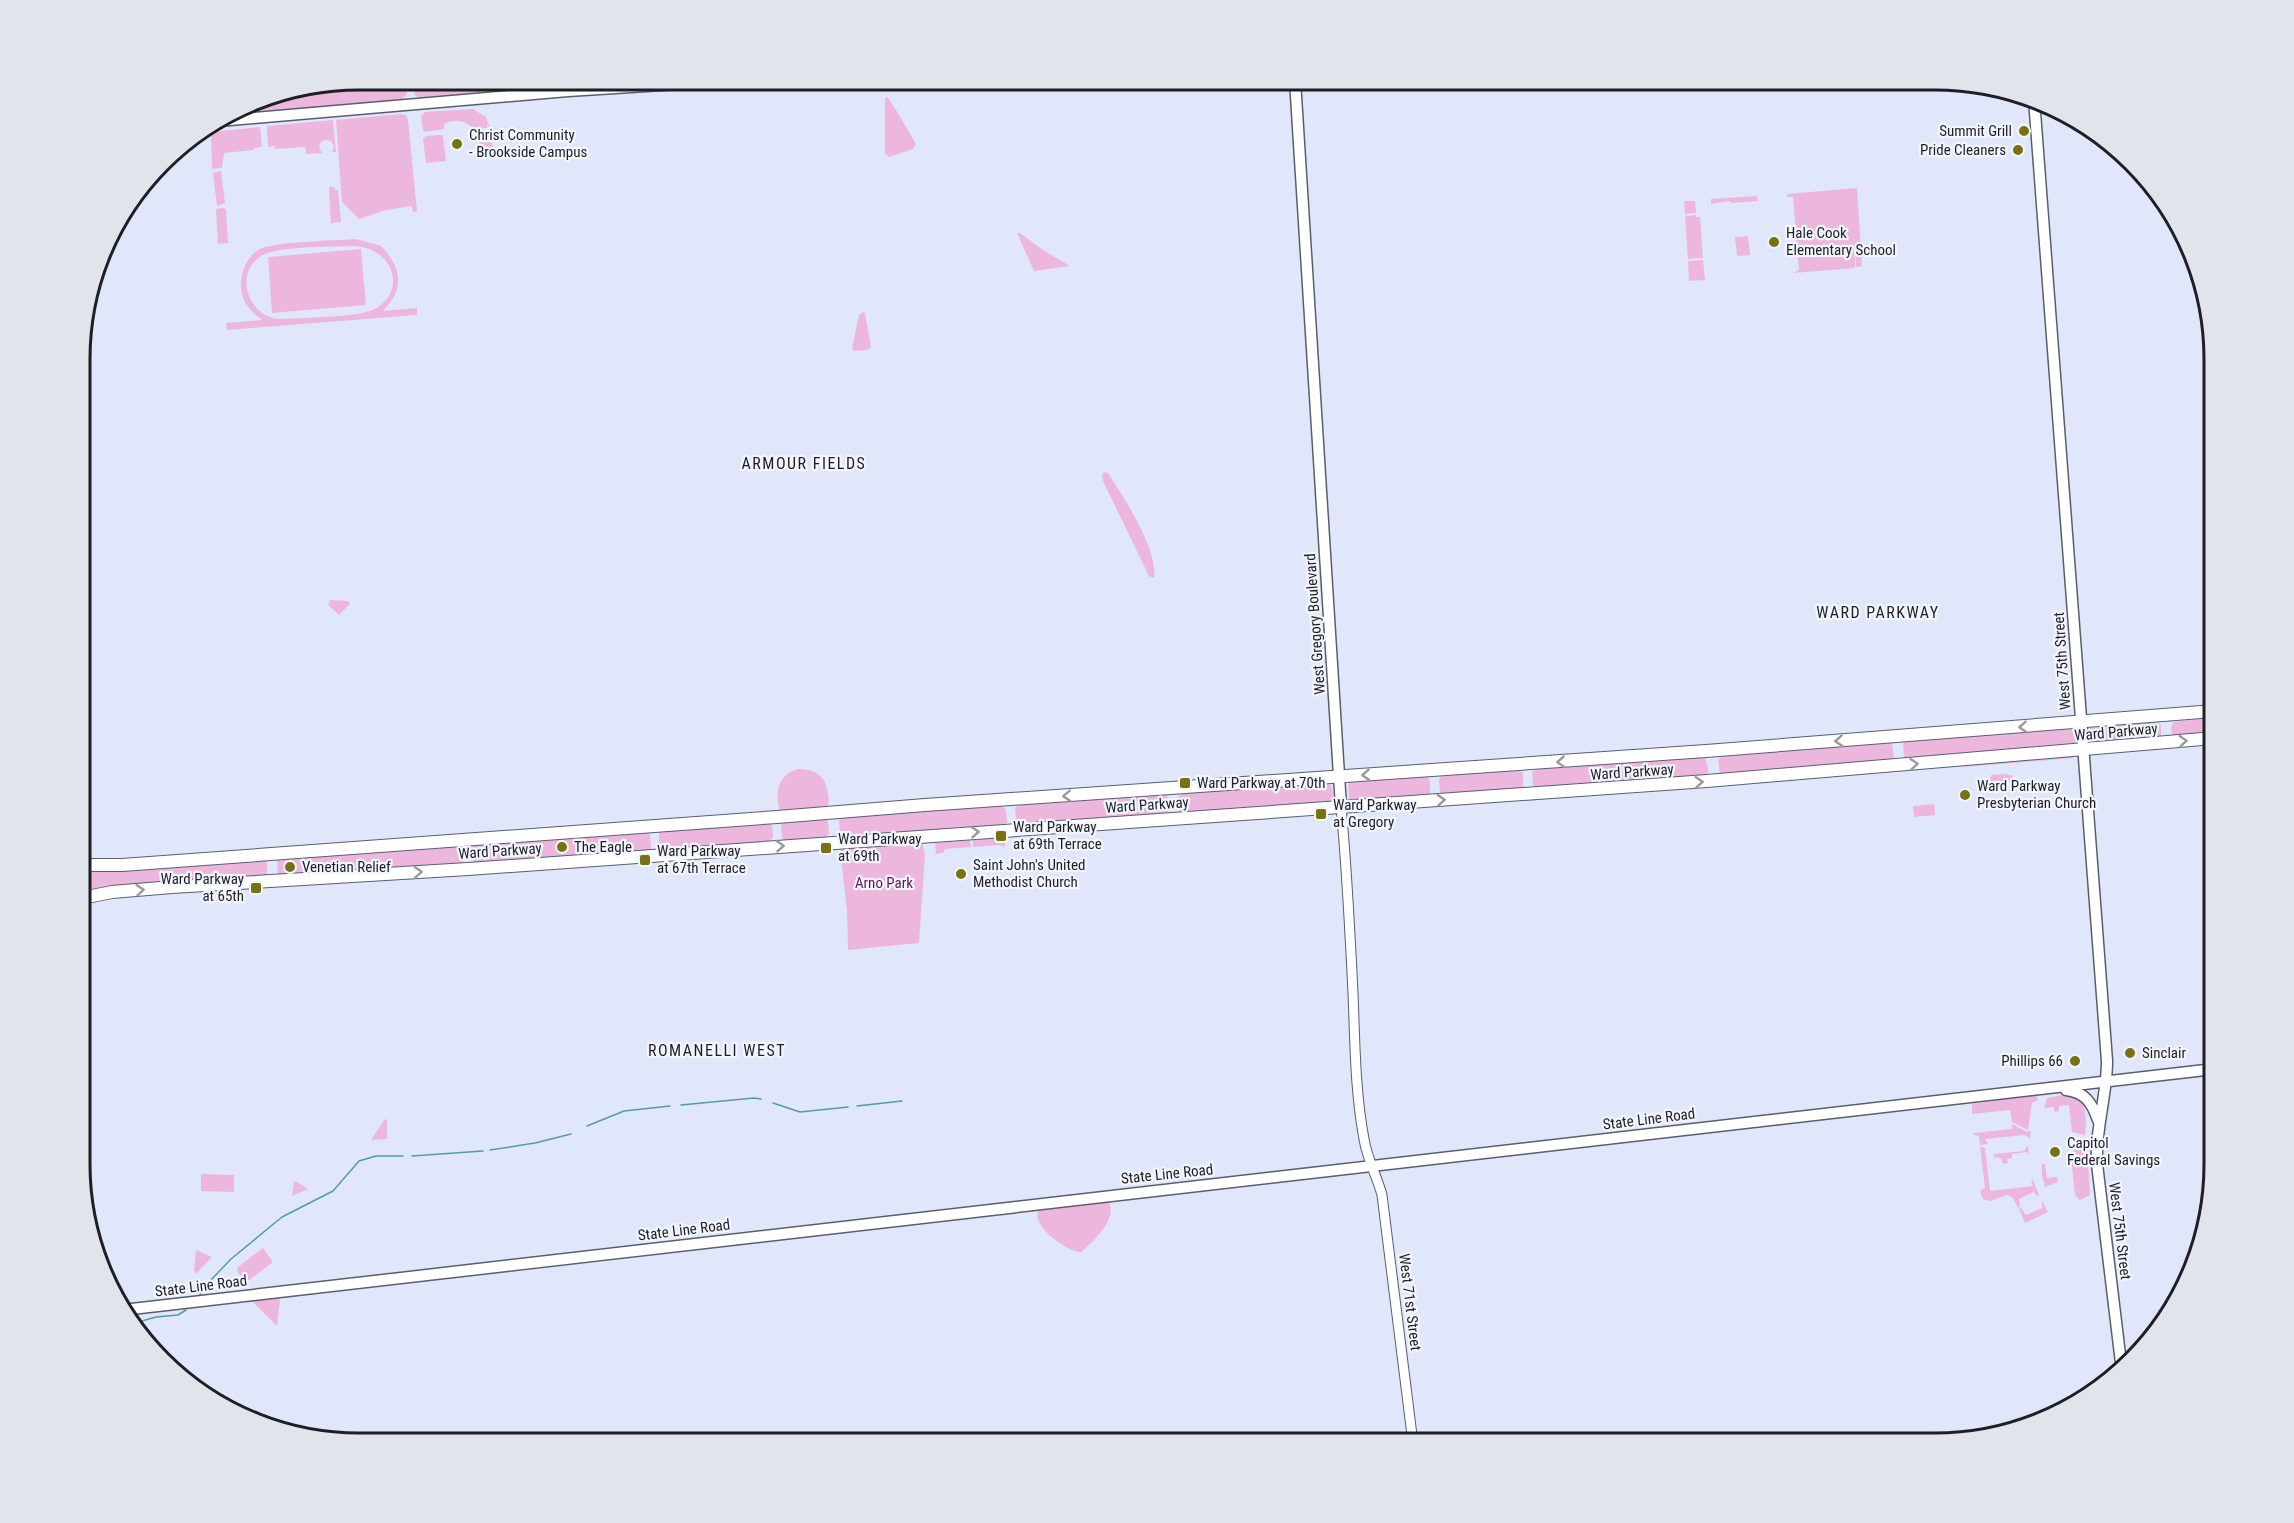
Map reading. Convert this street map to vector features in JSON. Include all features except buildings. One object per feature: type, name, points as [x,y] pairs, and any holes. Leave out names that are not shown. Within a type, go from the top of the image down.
[{"type":"main road","points":[[237,119],[584,90]]},
{"type":"main road","name":"West Gregory Boulevard","points":[[1296,90],[1341,807]]},
{"type":"main road","name":"West 75th Street","points":[[2035,109],[2107,1082],[2096,1142],[2099,1194],[2120,1359]]},
{"type":"main road","name":"Ward Parkway","points":[[90,865],[147,863],[782,817],[925,804],[1339,777],[2081,723],[2204,712]]},
{"type":"main road","name":"Ward Parkway","points":[[90,896],[112,892],[1713,781],[2204,739]]},
{"type":"main road","name":"State Line Road","points":[[132,1309],[2204,1070]]},
{"type":"main road","points":[[2057,1088],[2085,1096],[2094,1107],[2099,1122]]},
{"type":"street","name":"West Gregory Boulevard","points":[[1341,807],[1350,914],[1356,1075],[1364,1141],[1372,1165]]},
{"type":"street","name":"West 71st Street","points":[[1372,1165],[1382,1195],[1412,1433]]},
{"type":"green space","points":[[407,90],[407,94],[401,100],[250,113],[289,99],[324,92]]},
{"type":"green space","points":[[414,90],[524,90],[421,99],[415,95]]},
{"type":"green space","points":[[887,97],[916,144],[913,149],[889,157],[885,153],[885,99]]},
{"type":"green space","points":[[473,109],[486,117],[490,128],[487,125],[487,128],[475,129],[465,122],[458,121],[444,124],[444,129],[425,132],[423,130],[421,116],[425,112]]},
{"type":"green space","points":[[406,115],[408,120],[417,211],[413,212],[412,206],[386,210],[359,219],[342,202],[336,120]]},
{"type":"green space","points":[[333,120],[336,152],[332,152],[334,146],[331,141],[326,140],[321,142],[319,147],[322,153],[306,154],[305,147],[275,149],[275,146],[268,147],[267,126]]},
{"type":"green space","points":[[260,127],[262,147],[224,153],[222,168],[212,169],[211,134]]},
{"type":"green space","points":[[491,131],[493,151],[480,152],[478,133],[487,132],[488,135]]},
{"type":"green space","points":[[441,135],[446,161],[426,163],[423,139],[426,136]]},
{"type":"green space","points":[[221,171],[225,203],[217,206],[213,173]]},
{"type":"green space","points":[[329,187],[338,190],[341,222],[331,223],[331,228]]},
{"type":"green space","points":[[1857,188],[1862,266],[1856,267],[1854,241],[1855,267],[1850,268],[1857,268],[1793,273],[1799,270],[1793,197],[1787,197],[1787,194]]},
{"type":"green space","points":[[1757,196],[1758,201],[1711,204],[1711,199]]},
{"type":"green space","points":[[1684,201],[1695,201],[1696,213],[1685,214]]},
{"type":"green space","points":[[224,208],[228,243],[218,244],[216,209]]},
{"type":"green space","points":[[1685,216],[1700,217],[1703,258],[1688,259]]},
{"type":"green space","points":[[1017,233],[1020,233],[1070,266],[1034,271]]},
{"type":"green space","points":[[1748,236],[1750,255],[1737,256],[1735,237]]},
{"type":"green space","points":[[356,239],[381,246],[397,270],[398,287],[383,311],[417,308],[417,315],[227,330],[226,323],[262,320],[246,304],[241,288],[244,268],[258,250],[277,245]],"holes":[[[351,246],[377,253],[386,261],[393,281],[391,292],[384,302],[373,310],[342,316],[279,319],[268,316],[252,302],[246,281],[248,271],[263,255],[281,250],[306,248]]]},
{"type":"green space","points":[[361,249],[366,305],[272,313],[268,257]]},
{"type":"green space","points":[[1703,260],[1705,280],[1689,281],[1688,261]]},
{"type":"green space","points":[[863,312],[871,347],[867,350],[854,351],[852,348],[859,315]]},
{"type":"green space","points":[[1104,472],[1108,473],[1122,495],[1146,539],[1154,567],[1154,578],[1149,576],[1103,481]]},
{"type":"green space","points":[[330,600],[348,601],[350,604],[339,615],[328,605]]},
{"type":"green space","points":[[2204,718],[2204,734],[2173,736],[2171,728],[2174,722]]},
{"type":"green space","points":[[2157,722],[2161,725],[2161,737],[2090,744],[2089,742],[2090,728]]},
{"type":"green space","points":[[2073,728],[2077,744],[1904,758],[1903,744],[1905,741]]},
{"type":"green space","points":[[1892,742],[1894,760],[1720,774],[1718,760],[1722,756]]},
{"type":"green space","points":[[2069,756],[2074,758],[1964,767],[1964,765]]},
{"type":"green space","points":[[1705,757],[1709,772],[1704,776],[1536,788],[1533,786],[1532,772],[1537,769]]},
{"type":"green space","points":[[797,769],[819,774],[827,787],[829,801],[827,808],[780,811],[779,786],[785,776]]},
{"type":"green space","points":[[1519,770],[1523,773],[1523,787],[1519,789],[1443,794],[1440,792],[1439,779],[1442,776]]},
{"type":"green space","points":[[1991,775],[2013,776],[2014,781],[1983,785],[1982,779],[1991,778]]},
{"type":"green space","points":[[1426,776],[1430,780],[1430,795],[1351,800],[1349,798],[1348,785],[1350,782]]},
{"type":"green space","points":[[1324,783],[1331,785],[1334,800],[1330,802],[1181,813],[1179,811],[1178,797],[1184,793]]},
{"type":"green space","points":[[1166,795],[1169,799],[1170,810],[1165,814],[1020,825],[1016,820],[1015,808],[1019,805]]},
{"type":"green space","points":[[1934,804],[1935,815],[1914,817],[1913,806]]},
{"type":"green space","points":[[1002,806],[1006,810],[1007,822],[1004,825],[844,837],[840,834],[839,821],[844,817]]},
{"type":"green space","points":[[824,819],[828,821],[829,834],[825,838],[786,841],[782,838],[782,822]]},
{"type":"green space","points":[[768,823],[772,825],[773,838],[768,842],[662,850],[659,847],[659,831]]},
{"type":"green space","points":[[647,832],[650,834],[651,849],[647,851],[475,863],[472,860],[472,845]]},
{"type":"green space","points":[[1005,838],[1005,847],[999,845],[973,847],[973,840]]},
{"type":"green space","points":[[970,840],[971,847],[945,849],[943,853],[936,854],[935,843]]},
{"type":"green space","name":"Arno Park","points":[[922,841],[925,854],[919,943],[848,950],[847,912],[840,849]]},
{"type":"green space","points":[[462,846],[464,861],[461,864],[278,875],[277,859]]},
{"type":"green space","points":[[267,860],[267,876],[90,891],[90,871]]},
{"type":"green space","points":[[2036,1095],[2038,1100],[2032,1103],[2028,1130],[2012,1122],[2010,1110],[1972,1114],[1972,1104]]},
{"type":"green space","points":[[2063,1095],[2076,1097],[2084,1103],[2085,1135],[2072,1132],[2069,1105],[2059,1106],[2059,1111],[2055,1112],[2053,1107],[2044,1108],[2047,1098]]},
{"type":"green space","points":[[385,1119],[387,1120],[387,1139],[371,1140]]},
{"type":"green space","points":[[2012,1124],[2027,1132],[2031,1131],[2030,1139],[2025,1135],[1985,1139],[1988,1144],[1980,1145],[1979,1136],[1974,1135],[1974,1133],[2012,1129]]},
{"type":"green space","points":[[2079,1138],[2087,1141],[2090,1195],[2080,1200],[2075,1195],[2071,1158],[2067,1158],[2073,1153],[2074,1142]]},
{"type":"green space","points":[[2028,1145],[2029,1156],[2027,1152],[2012,1154],[2012,1158],[2007,1159],[2008,1163],[2003,1164],[2001,1158],[1994,1157],[1994,1154],[2024,1151]]},
{"type":"green space","points":[[1980,1146],[1985,1148],[1990,1191],[2033,1186],[2031,1181],[2033,1180],[2039,1195],[2037,1196],[2034,1192],[2019,1199],[2018,1208],[2013,1198],[2007,1195],[1990,1201],[1983,1199],[1980,1191],[1985,1188]]},
{"type":"green space","points":[[2042,1164],[2045,1164],[2047,1178],[2057,1177],[2058,1182],[2045,1187]]},
{"type":"green space","points":[[201,1174],[234,1175],[234,1192],[201,1191]]},
{"type":"green space","points":[[294,1182],[308,1189],[292,1196]]},
{"type":"green space","points":[[1107,1200],[1111,1213],[1108,1221],[1081,1252],[1059,1243],[1044,1229],[1037,1214],[1040,1207]]},
{"type":"green space","points":[[2042,1201],[2048,1212],[2025,1223],[2019,1209],[2021,1208],[2026,1215],[2042,1208]]},
{"type":"green space","points":[[263,1248],[273,1262],[248,1281],[244,1281],[237,1271],[238,1267]]},
{"type":"green space","points":[[196,1250],[212,1257],[196,1274],[194,1270]]},
{"type":"green space","points":[[278,1296],[280,1300],[277,1326],[252,1301]]},
{"type":"waterway","points":[[681,1105],[761,1099]]},
{"type":"waterway","points":[[857,1106],[902,1101]]},
{"type":"waterway","points":[[773,1103],[800,1112],[848,1107]]},
{"type":"waterway","points":[[587,1126],[624,1111],[670,1106]]},
{"type":"waterway","points":[[490,1150],[535,1143],[571,1134]]},
{"type":"waterway","points":[[412,1156],[483,1151]]},
{"type":"waterway","points":[[199,1296],[231,1259],[282,1217],[333,1191],[359,1161],[376,1156],[403,1156]]},
{"type":"waterway","points":[[141,1321],[178,1315],[186,1310]]},
{"type":"place","name":"Summit Grill","points":[[2024,131]]},
{"type":"place","name":"Christ Community - Brookside Campus","points":[[457,144]]},
{"type":"place","name":"Pride Cleaners","points":[[2018,150]]},
{"type":"place","name":"Hale Cook Elementary School","points":[[1774,242]]},
{"type":"place","name":"Ward Parkway at 70th","points":[[1185,783]]},
{"type":"place","name":"Ward Parkway Presbyterian Church","points":[[1965,795]]},
{"type":"place","name":"Ward Parkway at Gregory","points":[[1321,814]]},
{"type":"place","name":"Ward Parkway at 69th Terrace","points":[[1001,836]]},
{"type":"place","name":"The Eagle","points":[[562,847]]},
{"type":"place","name":"Ward Parkway at 69th","points":[[826,848]]},
{"type":"place","name":"Ward Parkway at 67th Terrace","points":[[645,860]]},
{"type":"place","name":"Venetian Relief","points":[[290,867]]},
{"type":"place","name":"Saint John's United Methodist Church","points":[[961,874]]},
{"type":"place","name":"Ward Parkway at 65th","points":[[256,888]]},
{"type":"place","name":"Sinclair","points":[[2130,1053]]},
{"type":"place","name":"Phillips 66","points":[[2075,1061]]},
{"type":"place","name":"Capitol Federal Savings","points":[[2055,1152]]},
{"type":"district","name":"ARMOUR FIELDS","points":[[804,463]]},
{"type":"district","name":"WARD PARKWAY","points":[[1878,612]]},
{"type":"district","name":"ROMANELLI WEST","points":[[717,1050]]}]
